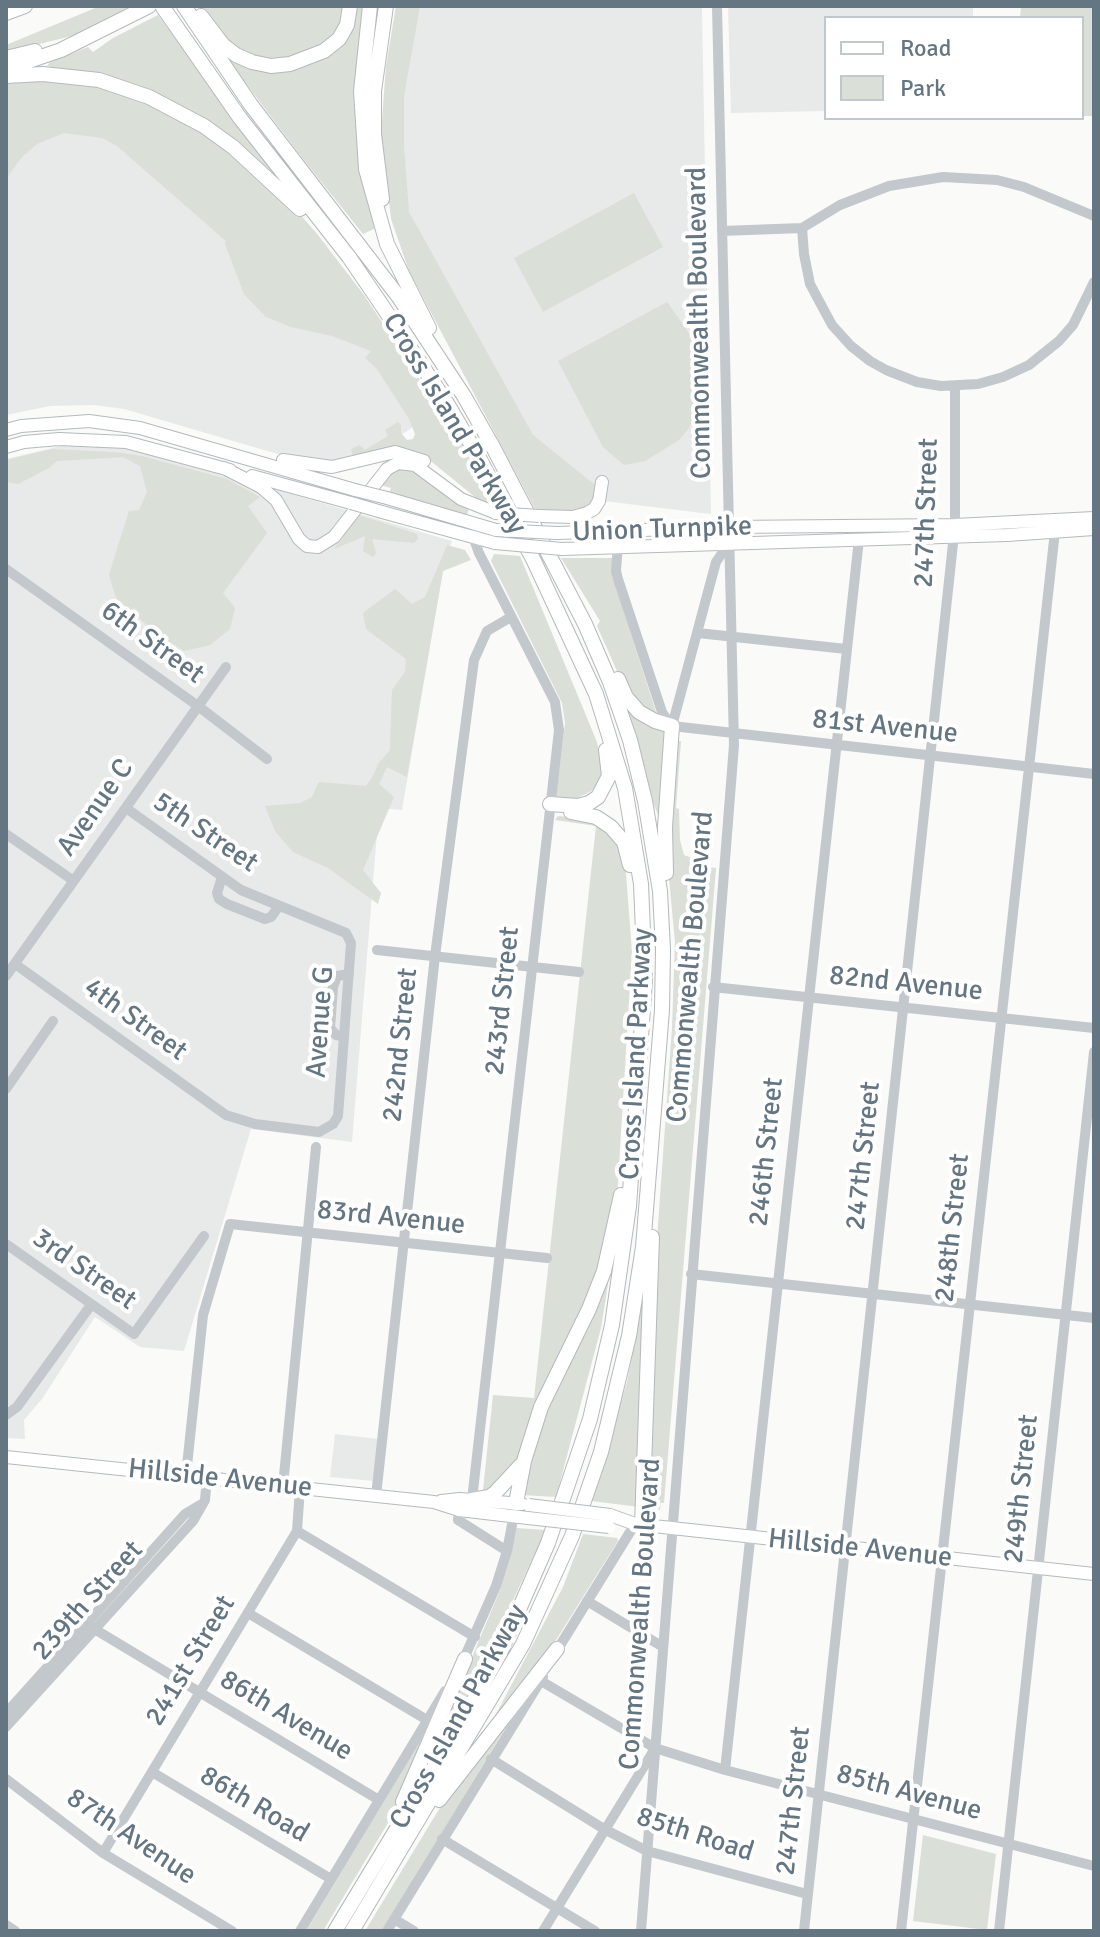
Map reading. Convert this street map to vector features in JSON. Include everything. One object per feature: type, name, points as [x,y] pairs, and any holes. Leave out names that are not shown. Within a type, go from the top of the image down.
[{"type":"highway","points":[[6,13],[25,6]]},
{"type":"highway","points":[[12,66],[73,44],[149,6]]},
{"type":"highway","name":"Cross Island Parkway","points":[[162,6],[240,118],[349,257],[448,405],[478,456],[534,561],[596,694],[625,788],[638,859],[644,932],[644,1003],[635,1136],[624,1254],[608,1348],[587,1430],[530,1588],[488,1674],[335,1931]]},
{"type":"highway","name":"Cross Island Parkway","points":[[184,6],[251,105],[398,296],[464,396],[493,447],[585,624],[621,711],[654,846],[662,920],[662,1010],[644,1233],[634,1308],[616,1395],[587,1495],[561,1564],[523,1644],[352,1931]]},
{"type":"highway","points":[[193,6],[223,45],[236,55],[271,66],[290,64],[324,51],[339,39],[347,25],[350,6]]},
{"type":"highway","points":[[370,6],[361,91],[366,169],[387,244],[493,447]]},
{"type":"highway","points":[[386,6],[374,91],[377,172],[393,243],[429,327]]},
{"type":"highway","points":[[12,66],[99,80],[149,97],[204,126],[284,192],[381,304]]},
{"type":"highway","points":[[585,624],[611,662],[631,703],[644,716],[672,726],[662,920]]},
{"type":"highway","points":[[549,806],[572,807],[589,803],[601,793],[609,776],[609,759],[587,694],[576,646]]},
{"type":"highway","points":[[549,806],[596,817],[607,823],[620,837],[629,854],[633,890],[644,932]]},
{"type":"highway","points":[[522,1510],[524,1461],[541,1407],[586,1316],[604,1271],[635,1136]]},
{"type":"highway","points":[[634,1524],[655,1206],[651,1145]]},
{"type":"highway","points":[[472,1500],[495,1493],[511,1479],[524,1461]]},
{"type":"highway","points":[[416,1824],[445,1794],[557,1649]]},
{"type":"highway","points":[[366,1880],[387,1829],[423,1759],[465,1659]]},
{"type":"main road","name":"Union Turnpike","points":[[6,430],[34,424],[89,421],[140,428],[496,530],[557,533],[728,527],[954,531],[1094,529]]},
{"type":"main road","name":"Union Turnpike","points":[[6,447],[59,439],[126,442],[475,540],[562,549],[859,539],[1094,518]]},
{"type":"main road","points":[[226,451],[332,467],[384,453],[407,454],[422,460],[493,513]]},
{"type":"main road","points":[[224,468],[261,487],[276,500],[299,539],[307,546],[318,547],[334,537],[387,469],[398,463],[415,465],[461,499],[493,513],[573,517],[594,509],[599,501],[602,482]]},
{"type":"main road","name":"Hillside Avenue","points":[[6,1457],[434,1502],[472,1500],[522,1510],[672,1529],[1094,1574]]},
{"type":"main road","name":"Hillside Avenue","points":[[434,1502],[459,1510],[522,1510]]},
{"type":"street","name":"Commonwealth Boulevard","points":[[641,1931],[734,735],[717,6]]},
{"type":"street","points":[[722,231],[802,228],[840,205],[889,186],[943,177],[983,179],[1024,187],[1094,216]]},
{"type":"street","points":[[802,228],[806,270],[816,297],[832,325],[870,361],[917,382],[955,386],[978,384],[1003,377],[1043,355],[1073,325],[1094,282]]},
{"type":"street","name":"247th Street","points":[[804,1931],[954,531],[955,386]]},
{"type":"street","points":[[475,540],[478,526]]},
{"type":"street","points":[[619,531],[618,579],[662,712],[672,726]]},
{"type":"street","name":"248th Street","points":[[901,1931],[1055,531]]},
{"type":"street","name":"246th Street","points":[[725,1770],[859,539]]},
{"type":"street","name":"243rd Street","points":[[472,1500],[558,739],[557,710],[541,671],[511,617],[475,540]]},
{"type":"street","points":[[672,726],[716,562],[729,543]]},
{"type":"street","name":"6th Street","points":[[6,569],[267,759]]},
{"type":"street","name":"242nd Street","points":[[376,1496],[435,956],[475,654],[487,631],[511,617]]},
{"type":"street","points":[[698,633],[846,649]]},
{"type":"street","name":"Avenue C","points":[[7,974],[226,667]]},
{"type":"street","name":"81st Avenue","points":[[672,726],[1094,774]]},
{"type":"street","name":"5th Street","points":[[126,808],[241,890],[346,933]]},
{"type":"street","points":[[6,834],[74,881]]},
{"type":"street","points":[[222,877],[217,893],[219,899],[227,904],[265,919],[271,917],[279,906]]},
{"type":"street","name":"Avenue G","points":[[338,1116],[351,943],[346,933]]},
{"type":"street","points":[[377,950],[579,972]]},
{"type":"street","name":"4th Street","points":[[15,964],[226,1115],[255,1124],[319,1132],[333,1124],[338,1116]]},
{"type":"street","name":"82nd Avenue","points":[[713,987],[1094,1028]]},
{"type":"street","points":[[6,1089],[53,1021]]},
{"type":"street","name":"249th Street","points":[[999,1931],[1094,1052]]},
{"type":"street","points":[[283,1486],[316,1147]]},
{"type":"street","name":"83rd Avenue","points":[[186,1475],[203,1315],[230,1224],[547,1258]]},
{"type":"street","name":"3rd Street","points":[[6,1244],[134,1334],[204,1236]]},
{"type":"street","points":[[691,1274],[1094,1318]]},
{"type":"street","points":[[6,1415],[17,1407],[91,1305]]},
{"type":"street","name":"239th Street","points":[[6,1713],[193,1521],[202,1505],[207,1478]]},
{"type":"street","name":"241st Street","points":[[103,1853],[297,1531],[300,1488]]},
{"type":"street","points":[[459,1510],[458,1520],[507,1551]]},
{"type":"street","name":"Cross Island Parkway","points":[[300,1931],[465,1659],[522,1510]]},
{"type":"street","name":"Cross Island Parkway","points":[[387,1931],[634,1524]]},
{"type":"street","points":[[297,1531],[475,1637]]},
{"type":"street","points":[[587,1601],[663,1647]]},
{"type":"street","points":[[248,1613],[427,1720]]},
{"type":"street","name":"239th Street","points":[[6,1727],[90,1626]]},
{"type":"street","name":"86th Avenue","points":[[90,1626],[379,1800]]},
{"type":"street","name":"85th Avenue","points":[[541,1681],[655,1748],[818,1795],[1094,1866]]},
{"type":"street","points":[[543,1931],[655,1748]]},
{"type":"street","name":"85th Road","points":[[491,1759],[604,1829],[647,1851],[807,1894]]},
{"type":"street","name":"86th Road","points":[[152,1772],[331,1879]]},
{"type":"street","name":"87th Avenue","points":[[6,1779],[103,1853],[232,1931]]},
{"type":"street","points":[[442,1839],[595,1931]]},
{"type":"street","points":[[394,1919],[414,1931]]},
{"type":"street","points":[[6,1925],[15,1931]]},
{"type":"shaded area","points":[[415,6],[702,6],[711,514],[562,496],[417,238],[390,147]]},
{"type":"shaded area","points":[[728,6],[973,6],[973,16],[824,16],[824,111],[731,113]]},
{"type":"shaded area","points":[[6,112],[92,112],[329,272],[419,423],[380,449],[339,462],[298,460],[124,409],[94,405],[50,406],[6,415]]},
{"type":"shaded area","points":[[65,445],[134,448],[452,541],[443,571],[402,810],[379,808],[352,1142],[251,1129],[184,1351],[140,1347],[95,1317],[42,1399],[24,1420],[25,1439],[6,1438],[6,459]]},
{"type":"shaded area","points":[[335,1434],[379,1439],[374,1481],[330,1477]]},
{"type":"green space","points":[[100,6],[133,6],[107,23],[68,37],[6,52],[6,45]]},
{"type":"green space","points":[[198,6],[345,6],[343,22],[328,41],[303,56],[271,61],[241,53],[221,36]]},
{"type":"green space","points":[[356,6],[365,6],[376,228],[363,234],[219,48],[292,69],[315,63],[338,47]]},
{"type":"green space","points":[[396,6],[420,6],[404,96],[409,212],[533,435],[595,485],[592,502],[585,507],[567,511],[536,511],[409,271],[391,219],[381,134],[386,66]]},
{"type":"green space","points":[[1021,6],[1094,6],[1094,116],[1084,116],[1084,16],[1020,16]]},
{"type":"green space","points":[[158,15],[282,186],[237,141],[188,109],[154,92],[47,66],[88,47],[93,52]]},
{"type":"green space","points":[[51,79],[108,86],[159,105],[225,144],[277,188],[364,295],[462,443],[498,509],[486,506],[422,454],[405,449],[385,449],[353,457],[353,448],[360,445],[365,450],[388,436],[385,430],[398,422],[407,440],[413,439],[415,434],[377,369],[365,358],[371,351],[266,317],[244,294],[226,241],[117,146],[102,138],[64,133],[37,144],[21,158],[6,179],[6,82]]},
{"type":"green space","points":[[634,193],[663,247],[543,312],[514,258]]},
{"type":"green space","points":[[667,302],[696,343],[704,378],[702,397],[689,428],[679,440],[645,461],[624,465],[603,447],[558,361]]},
{"type":"green space","points":[[52,449],[142,456],[227,479],[260,497],[248,506],[267,533],[223,593],[235,608],[230,629],[210,645],[184,651],[156,633],[116,598],[109,575],[129,511],[139,510],[147,492],[140,466],[123,457],[57,461],[18,484],[6,482],[6,460]]},
{"type":"green space","points":[[395,470],[416,470],[469,508],[467,515],[389,493],[391,488],[381,485]]},
{"type":"green space","points":[[359,515],[417,534],[418,539],[414,543],[372,539],[376,553],[373,557],[363,551],[365,536],[334,549]]},
{"type":"green space","points":[[447,545],[465,550],[471,560],[443,571],[407,777],[387,767],[379,784],[394,797],[363,870],[381,893],[378,904],[328,868],[293,852],[275,831],[265,806],[300,803],[312,797],[319,782],[366,786],[373,776],[390,750],[392,690],[405,672],[406,659],[366,629],[363,613],[395,589],[412,604],[425,597]]},
{"type":"green space","points":[[494,554],[520,556],[597,742],[602,764],[601,780],[593,790],[574,800],[562,803],[556,797],[565,723],[562,703],[491,561]]},
{"type":"green space","points":[[561,558],[613,558],[612,575],[657,715],[651,716],[621,680],[597,626],[600,621]]},
{"type":"green space","points":[[633,711],[668,731],[659,817],[628,715]]},
{"type":"green space","points":[[679,741],[676,808],[679,809],[684,855],[716,868],[664,1503],[661,1503],[660,1510],[648,1508],[656,1253],[675,942],[668,868],[674,743]]},
{"type":"green space","points":[[558,816],[587,819],[614,834],[625,861],[632,952],[617,1198],[599,1271],[518,1462],[493,1491],[483,1490],[493,1395],[534,1398],[596,826],[555,820]]},
{"type":"green space","points":[[610,1272],[601,1328],[556,1497],[522,1495],[539,1429]]},
{"type":"green space","points":[[645,1298],[639,1507],[592,1501],[627,1382]]},
{"type":"green space","points":[[516,1528],[546,1530],[450,1729],[427,1765],[500,1590]]},
{"type":"green space","points":[[583,1534],[617,1538],[618,1541],[531,1680],[476,1752],[563,1587]]},
{"type":"green space","points":[[433,1720],[436,1723],[397,1808],[323,1931],[306,1931]]},
{"type":"green space","points":[[506,1723],[382,1931],[365,1931],[441,1806]]},
{"type":"green space","points":[[923,1835],[996,1854],[987,1930],[913,1921]]}]
